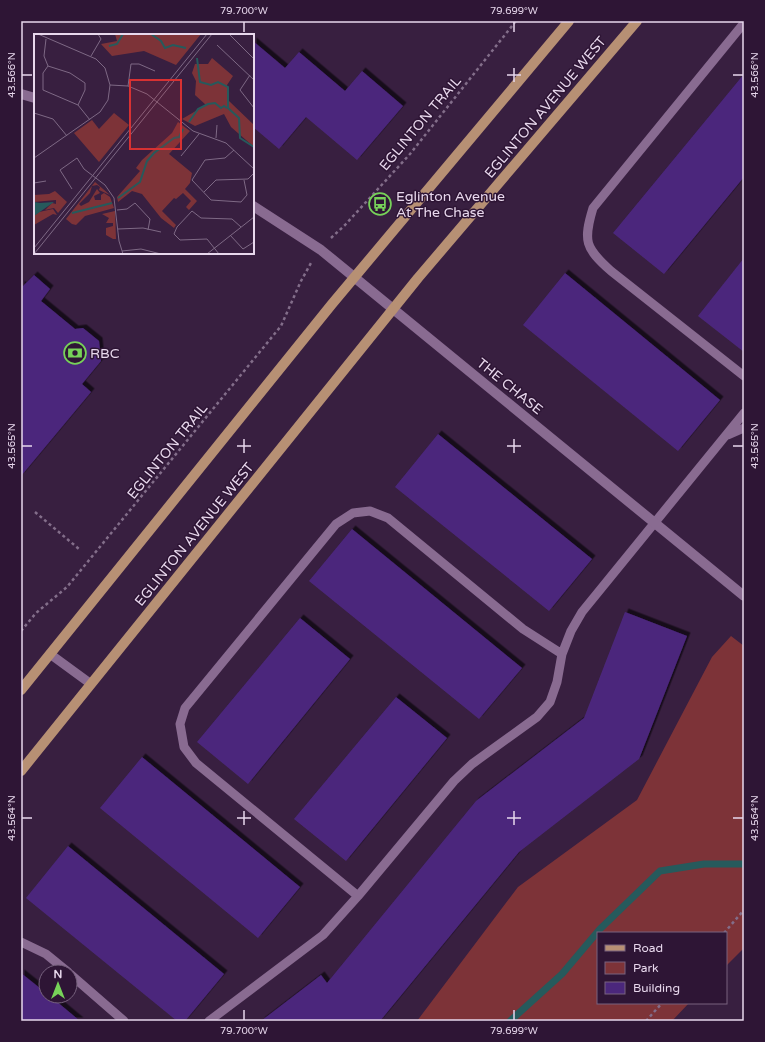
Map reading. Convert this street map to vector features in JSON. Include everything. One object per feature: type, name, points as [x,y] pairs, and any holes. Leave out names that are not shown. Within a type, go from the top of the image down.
[{"type":"main road","points":[[21,690],[354,278],[569,21]]},
{"type":"main road","name":"EGLINTON AVENUE WEST","points":[[21,771],[393,309],[637,21]]},
{"type":"street","points":[[21,94],[34,98]]},
{"type":"street","name":"THE CHASE","points":[[254,207],[321,250],[744,596]]},
{"type":"lane","points":[[744,24],[593,208],[588,223],[587,241],[596,258],[744,376]]},
{"type":"lane","points":[[209,1021],[322,935],[358,896],[454,781],[472,764],[537,717],[550,702],[557,682],[562,654],[571,631],[582,612],[656,523],[744,413]]},
{"type":"lane","points":[[726,435],[744,428]]},
{"type":"lane","points":[[358,896],[196,763],[184,747],[180,724],[185,708],[336,524],[352,512],[370,511],[388,518],[523,629],[562,654]]},
{"type":"lane","points":[[50,654],[91,684]]},
{"type":"lane","points":[[21,942],[46,954],[58,964]]},
{"type":"lane","points":[[78,981],[124,1021]]},
{"type":"path","name":"EGLINTON TRAIL","points":[[335,233],[345,225],[410,154],[516,21]]},
{"type":"path","name":"EGLINTON TRAIL","points":[[21,631],[36,613],[67,587],[281,326],[307,268]]},
{"type":"path","points":[[35,512],[79,549]]},
{"type":"path","points":[[725,932],[744,910]]},
{"type":"path","points":[[646,1021],[661,1004]]},
{"type":"green space","points":[[731,636],[744,646],[744,948],[727,965],[727,932],[597,932],[597,1004],[688,1004],[672,1021],[417,1021],[518,887],[637,800],[712,657]]},
{"type":"building","points":[[254,42],[285,68],[299,52],[345,91],[362,71],[403,106],[357,160],[306,117],[279,149],[254,128]]},
{"type":"building","points":[[744,74],[744,177],[664,274],[613,233]]},
{"type":"building","points":[[744,258],[744,352],[698,316]]},
{"type":"building","points":[[565,273],[720,400],[678,451],[523,325]]},
{"type":"building","points":[[34,275],[50,289],[41,301],[75,329],[83,328],[99,341],[101,361],[82,384],[91,392],[21,476],[21,284],[23,286]]},
{"type":"building","points":[[438,434],[592,559],[549,611],[395,487]]},
{"type":"building","points":[[352,529],[522,668],[479,719],[309,581]]},
{"type":"building","points":[[625,612],[687,636],[639,759],[519,852],[380,1021],[261,1021],[321,975],[327,983],[476,801],[584,718]]},
{"type":"building","points":[[300,618],[350,659],[248,784],[197,742]]},
{"type":"building","points":[[396,697],[447,738],[346,861],[294,819]]},
{"type":"building","points":[[142,757],[300,887],[258,938],[100,808]]},
{"type":"building","points":[[68,846],[224,974],[185,1021],[177,1021],[26,898]]},
{"type":"building","points":[[21,973],[38,987],[38,1004],[60,1004],[80,1021],[21,1021]]},
{"type":"waterway","points":[[597,932],[660,871],[704,864],[744,864]]},
{"type":"waterway","points":[[510,1021],[562,974],[597,933]]},
{"type":"place","name":"Eglinton Avenue At The Chase","points":[[380,204]]},
{"type":"place","name":"RBC","points":[[75,353]]}]
